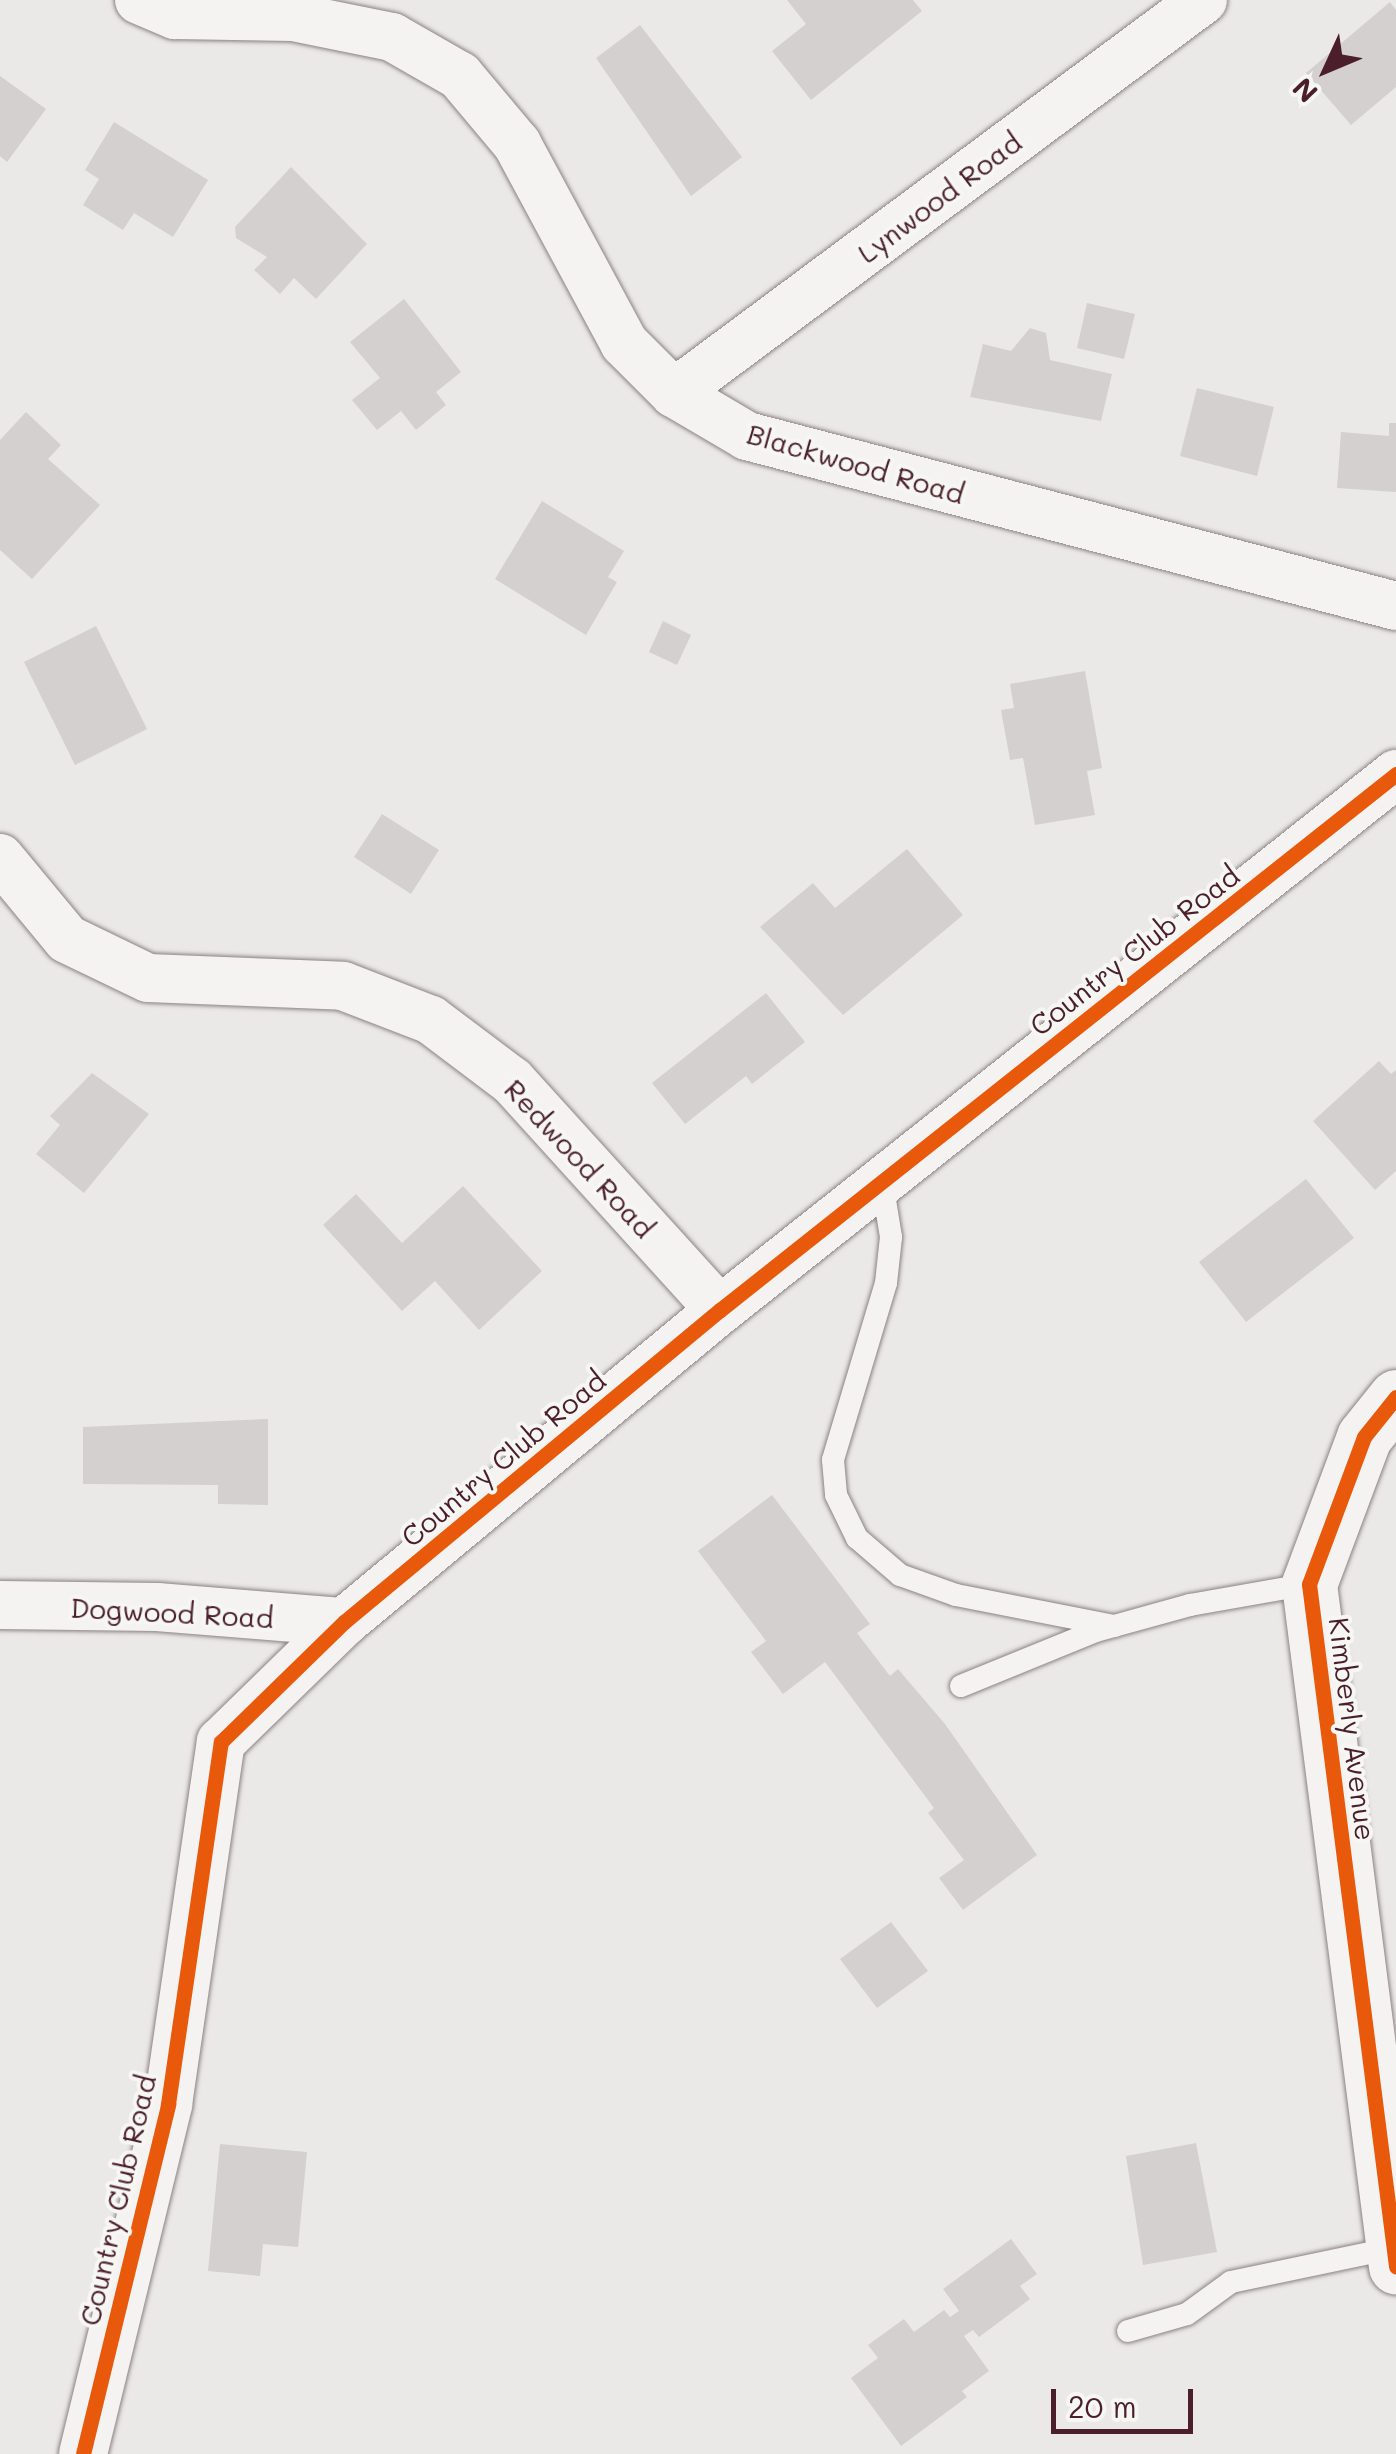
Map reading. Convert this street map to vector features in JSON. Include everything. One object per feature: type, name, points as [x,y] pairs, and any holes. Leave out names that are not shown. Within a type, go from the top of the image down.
[{"type":"street","name":"Blackwood Road","points":[[139,0],[175,15],[293,17],[392,36],[460,76],[517,144],[624,343],[674,394],[748,436],[1396,606]]},
{"type":"street","name":"Lynwood Road","points":[[674,394],[1203,0]]},
{"type":"street","name":"Country Club Road","points":[[83,2454],[168,2104],[221,1742],[344,1622],[720,1310],[1396,774]]},
{"type":"street","name":"Redwood Road","points":[[0,858],[67,939],[148,978],[343,986],[431,1020],[512,1081],[720,1310]]},
{"type":"street","name":"Kimberly Avenue","points":[[1395,2257],[1310,1584],[1364,1437],[1396,1396]]},
{"type":"street","name":"Dogwood Road","points":[[0,1606],[156,1607],[344,1622]]},
{"type":"lane","points":[[882,1182],[891,1237],[886,1282],[834,1460],[836,1495],[856,1538],[900,1575],[956,1595],[1114,1626]]},
{"type":"lane","points":[[961,1686],[1114,1626],[1310,1584]]},
{"type":"lane","points":[[1128,2330],[1187,2314],[1231,2282],[1395,2257]]},
{"type":"building","points":[[787,0],[913,0],[922,11],[811,100],[772,51],[806,24]]},
{"type":"building","points":[[1390,2],[1396,10],[1396,87],[1351,125],[1306,73]]},
{"type":"building","points":[[640,25],[742,157],[691,196],[596,58]]},
{"type":"building","points":[[0,76],[46,109],[7,162],[0,156]]},
{"type":"building","points":[[114,122],[208,180],[173,237],[134,213],[123,230],[83,205],[99,179],[85,170]]},
{"type":"building","points":[[291,167],[367,244],[316,299],[294,278],[280,294],[254,270],[267,257],[236,238],[235,227]]},
{"type":"building","points":[[404,299],[461,372],[436,392],[446,405],[416,430],[401,411],[377,430],[352,400],[380,378],[350,342]]},
{"type":"building","points":[[1087,303],[1135,314],[1124,359],[1077,348]]},
{"type":"building","points":[[1030,328],[1046,333],[1050,360],[1112,374],[1101,421],[970,397],[983,344],[1011,351]]},
{"type":"building","points":[[1197,388],[1274,407],[1257,476],[1180,456]]},
{"type":"building","points":[[26,412],[61,445],[48,459],[100,505],[32,579],[0,550],[0,440]]},
{"type":"building","points":[[1389,423],[1396,423],[1396,492],[1337,488],[1341,432],[1389,436]]},
{"type":"building","points":[[542,501],[624,551],[608,577],[617,582],[586,635],[495,579]]},
{"type":"building","points":[[663,621],[691,635],[677,665],[649,652]]},
{"type":"building","points":[[96,626],[147,729],[75,765],[24,662]]},
{"type":"building","points":[[1085,671],[1102,768],[1087,771],[1095,815],[1035,825],[1023,758],[1010,760],[1001,710],[1014,708],[1010,684]]},
{"type":"building","points":[[382,814],[439,850],[411,894],[354,857]]},
{"type":"building","points":[[907,849],[963,915],[843,1015],[760,927],[813,883],[835,908]]},
{"type":"building","points":[[766,993],[805,1042],[752,1084],[746,1076],[685,1124],[652,1083]]},
{"type":"building","points":[[1379,1061],[1391,1074],[1396,1070],[1396,1171],[1375,1190],[1313,1121]]},
{"type":"building","points":[[92,1073],[149,1114],[84,1193],[36,1154],[60,1125],[50,1116]]},
{"type":"building","points":[[1306,1179],[1354,1238],[1246,1322],[1199,1262]]},
{"type":"building","points":[[463,1186],[542,1271],[479,1330],[435,1281],[402,1311],[323,1225],[356,1194],[402,1243]]},
{"type":"building","points":[[268,1419],[268,1505],[218,1504],[218,1485],[83,1484],[83,1427]]},
{"type":"building","points":[[772,1495],[870,1624],[857,1633],[890,1676],[898,1669],[945,1724],[1037,1855],[963,1910],[939,1878],[964,1860],[928,1813],[934,1808],[825,1662],[783,1694],[751,1652],[766,1641],[698,1551]]},
{"type":"building","points":[[891,1922],[928,1971],[877,2008],[840,1959]]},
{"type":"building","points":[[1196,2143],[1217,2252],[1143,2265],[1126,2156]]},
{"type":"building","points":[[220,2144],[307,2152],[298,2247],[263,2244],[260,2276],[208,2271]]},
{"type":"building","points":[[1011,2239],[1037,2274],[1020,2286],[1030,2299],[979,2337],[973,2330],[964,2336],[989,2371],[962,2391],[967,2397],[901,2446],[851,2378],[878,2358],[868,2345],[904,2319],[914,2332],[944,2310],[950,2317],[959,2311],[943,2289]]},
{"type":"cycle path","points":[[83,2454],[168,2104],[221,1742],[344,1622],[720,1310],[1396,774]]},
{"type":"cycle path","points":[[1396,1397],[1364,1437],[1309,1584],[1396,2266]]}]
